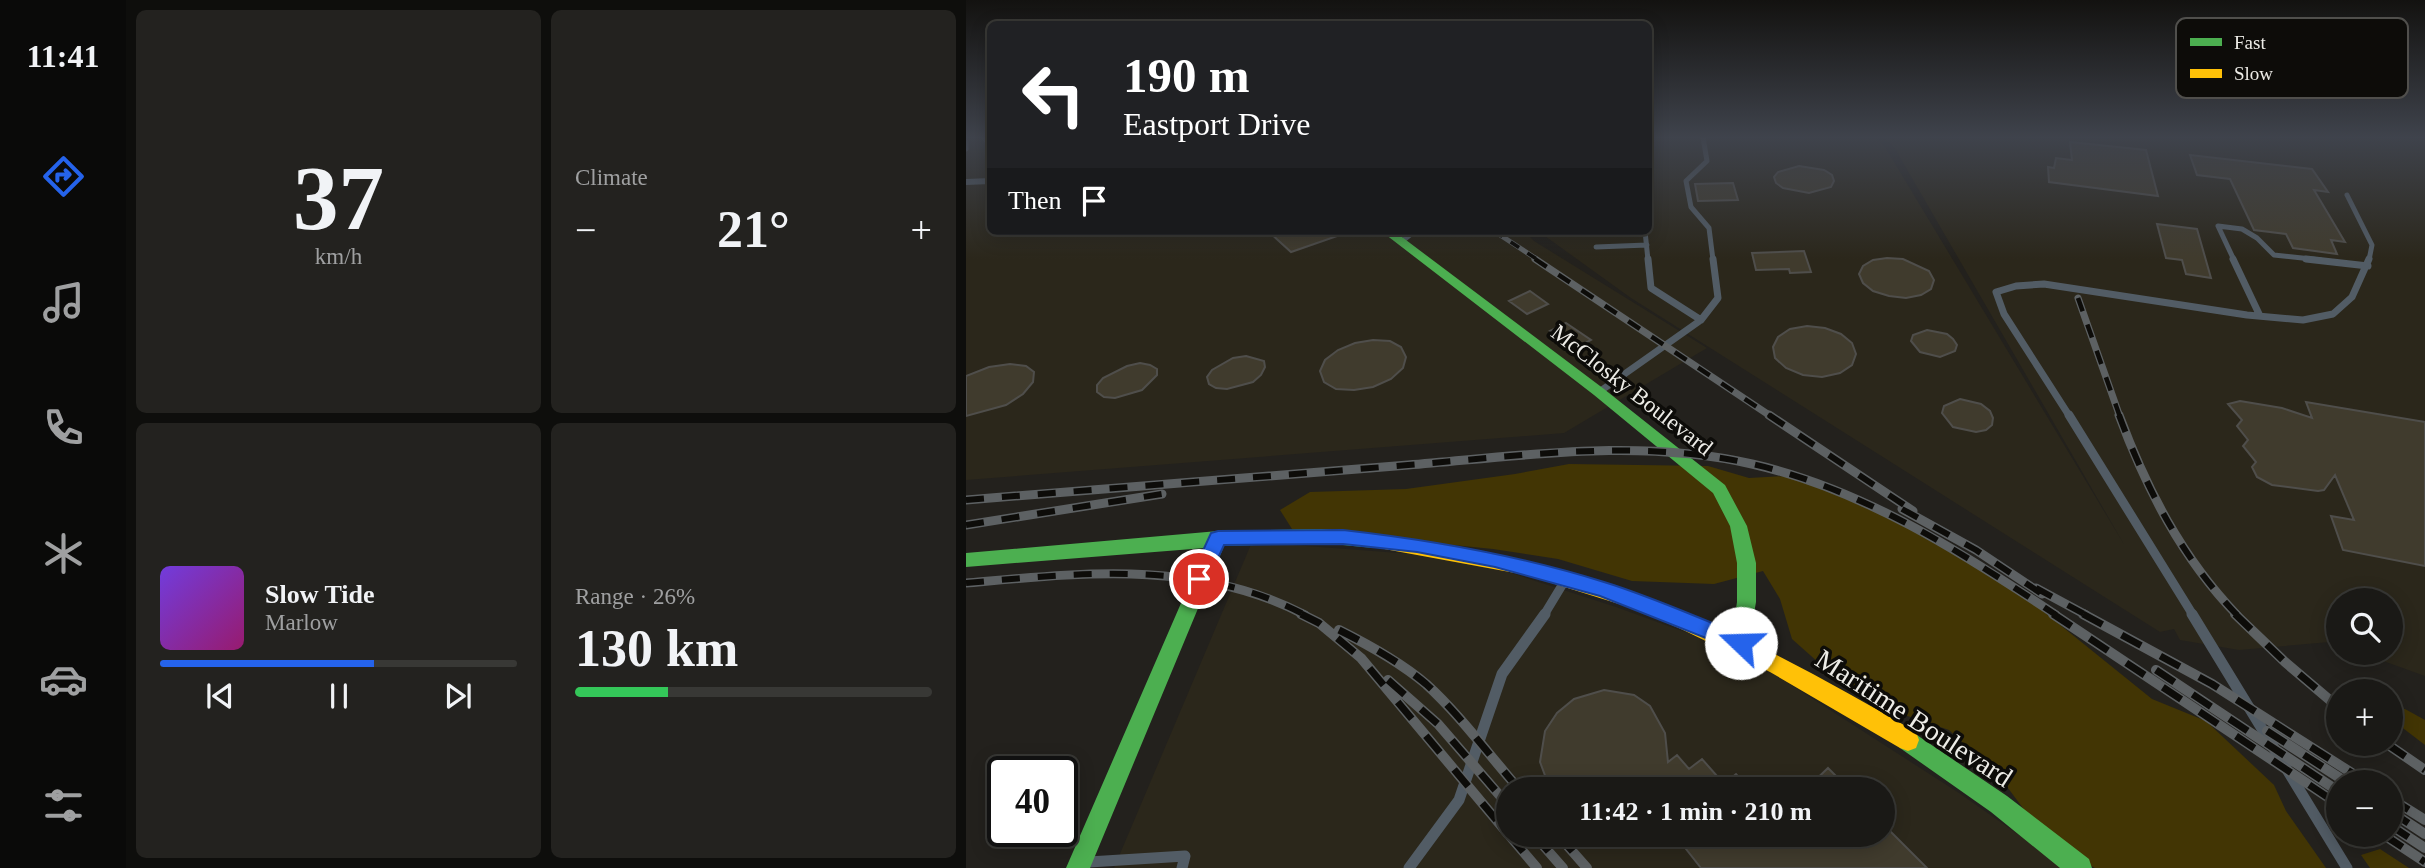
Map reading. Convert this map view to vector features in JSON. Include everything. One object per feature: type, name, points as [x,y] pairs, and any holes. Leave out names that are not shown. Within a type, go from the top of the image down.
[{"type":"street","points":[[966,182],[987,181]]},
{"type":"street","name":"McClosky Boulevard","points":[[1392,235],[1699,471],[1731,504],[1742,528],[1748,555],[1749,590],[1741,643]]},
{"type":"street","name":"Maritime Boulevard","points":[[966,560],[1218,538],[1343,537],[1417,545],[1495,560],[1603,589],[1741,643],[1870,713],[1951,768],[2080,868]]},
{"type":"street","points":[[1079,865],[1218,538]]},
{"type":"lane","points":[[1599,392],[1701,320],[1718,298],[1709,228],[1691,207],[1686,181],[1690,178]]},
{"type":"lane","points":[[2347,195],[2372,245],[2368,266],[2352,297],[2333,314],[2303,320],[2260,316],[2044,284],[2015,286],[1996,292],[2004,314],[2098,458],[2347,868]]},
{"type":"lane","points":[[2260,316],[2218,226],[2242,229],[2257,238],[2274,255],[2368,266]]},
{"type":"lane","points":[[1401,242],[1410,235]]},
{"type":"lane","points":[[1646,235],[1651,288],[1701,320]]},
{"type":"lane","points":[[1597,247],[1647,245]]},
{"type":"lane","points":[[1409,868],[1459,800],[1502,674],[1534,632],[1565,579]]},
{"type":"lane","points":[[1079,865],[1185,856],[1182,868]]},
{"type":"shaded area","points":[[966,178],[987,178],[987,235],[1528,235],[1707,348],[1564,433],[966,480]]},
{"type":"shaded area","points":[[1652,178],[1903,178],[2125,546],[1912,178],[2425,178],[2425,676],[2394,665],[2403,665],[2403,588],[2326,588],[2326,642],[2239,650],[2180,640],[2174,629],[2160,632],[1631,298],[1544,235],[1652,235]]},
{"type":"shaded area","points":[[1569,464],[1708,466],[1749,478],[1787,476],[1856,496],[1920,526],[1992,570],[2152,699],[2206,721],[2274,785],[2286,811],[2326,868],[2095,868],[2049,843],[2002,780],[1949,730],[1881,707],[1828,671],[1792,639],[1780,599],[1763,571],[1714,584],[1632,581],[1558,559],[1493,549],[1292,529],[1280,510],[1310,492],[1406,489]]},
{"type":"shaded area","points":[[1252,542],[1465,558],[1616,607],[1740,652],[1959,793],[2066,868],[1114,868]]},
{"type":"shaded area","points":[[2403,709],[2425,720],[2425,745],[2403,728]]},
{"type":"shaded area","points":[[2380,849],[2409,868],[2370,868],[2361,855]]},
{"type":"building","points":[[1774,178],[1833,178],[1834,181],[1831,187],[1809,193],[1783,188],[1776,183]]},
{"type":"building","points":[[2049,178],[2153,178],[2158,196],[2049,182]]},
{"type":"building","points":[[2218,178],[2318,178],[2328,192],[2314,190],[2345,242],[2331,240],[2337,254],[2293,248],[2286,234],[2254,230],[2230,179]]},
{"type":"building","points":[[1733,183],[1738,200],[1698,201],[1695,184]]},
{"type":"building","points":[[2157,224],[2197,229],[2211,278],[2186,274],[2182,260],[2166,258]]},
{"type":"building","points":[[1272,235],[1340,235],[1291,252]]},
{"type":"building","points":[[1804,251],[1811,272],[1790,273],[1789,269],[1756,270],[1752,253]]},
{"type":"building","points":[[1903,259],[1929,271],[1934,280],[1931,289],[1921,295],[1906,298],[1873,291],[1863,283],[1859,274],[1863,266],[1873,260]]},
{"type":"building","points":[[1530,291],[1548,304],[1527,314],[1509,301]]},
{"type":"building","points":[[1566,323],[1591,340],[1574,349],[1550,331]]},
{"type":"building","points":[[1807,326],[1825,328],[1841,334],[1852,343],[1856,354],[1852,365],[1840,373],[1822,377],[1803,375],[1786,368],[1775,358],[1773,347],[1778,337],[1790,329]]},
{"type":"building","points":[[1927,330],[1947,334],[1957,345],[1955,351],[1940,357],[1920,352],[1911,341],[1913,335]]},
{"type":"building","points":[[1373,340],[1390,341],[1401,347],[1406,357],[1403,368],[1391,379],[1373,387],[1354,390],[1336,389],[1324,382],[1320,371],[1325,360],[1338,350]]},
{"type":"building","points":[[1246,356],[1264,361],[1265,367],[1261,375],[1253,382],[1227,389],[1209,384],[1207,377],[1212,370],[1233,358]]},
{"type":"building","points":[[1140,363],[1157,369],[1157,375],[1142,390],[1115,398],[1104,397],[1097,392],[1097,385],[1103,378],[1127,366]]},
{"type":"building","points":[[1010,364],[1026,366],[1034,372],[1033,382],[1023,394],[1006,405],[966,416],[966,376],[989,367]]},
{"type":"building","points":[[1960,399],[1981,404],[1990,411],[1992,425],[1986,430],[1976,432],[1953,427],[1942,413],[1944,406]]},
{"type":"building","points":[[2240,401],[2282,408],[2312,418],[2306,402],[2425,422],[2425,566],[2343,550],[2331,516],[2354,520],[2335,475],[2324,490],[2318,491],[2272,485],[2257,477],[2252,467],[2256,462],[2243,446],[2248,440],[2237,426],[2242,420],[2228,404]]},
{"type":"building","points":[[1604,690],[1634,695],[1650,706],[1665,733],[1668,762],[1677,755],[1689,769],[1702,759],[1718,777],[1546,777],[1540,762],[1545,731],[1557,713],[1574,699]]},
{"type":"building","points":[[1828,768],[1837,777],[1819,777]]},
{"type":"building","points":[[1895,836],[1927,868],[1701,868],[1684,847],[1895,847]]},
{"type":"railway","points":[[1500,235],[1538,260]]},
{"type":"railway","points":[[1535,259],[1913,511]]},
{"type":"railway","points":[[2078,298],[2120,417]]},
{"type":"railway","points":[[2119,415],[2168,522],[2199,570],[2237,615]]},
{"type":"railway","points":[[966,500],[1580,451],[1667,452],[1709,456],[1793,475],[1872,506],[1948,547],[2056,615]]},
{"type":"railway","points":[[966,525],[1162,494]]},
{"type":"railway","points":[[1902,509],[1976,550],[2042,594]]},
{"type":"railway","points":[[966,583],[1053,576],[1139,574],[1223,585],[1265,597],[1305,615]]},
{"type":"railway","points":[[2036,588],[2086,615]]},
{"type":"railway","points":[[1301,614],[1319,623],[1361,658],[1496,820]]},
{"type":"railway","points":[[2053,614],[2326,796]]},
{"type":"railway","points":[[2083,614],[2212,684],[2347,770]]},
{"type":"railway","points":[[2235,614],[2326,697]]},
{"type":"railway","points":[[1339,630],[1384,654],[1426,684],[1463,722],[1509,777]]},
{"type":"railway","points":[[2156,670],[2326,783]]},
{"type":"railway","points":[[1388,680],[1438,724],[1496,791]]},
{"type":"railway","points":[[2267,731],[2327,770]]},
{"type":"railway","points":[[2403,755],[2425,770]]},
{"type":"railway","points":[[2403,806],[2425,820]]},
{"type":"railway","points":[[2403,820],[2425,834]]},
{"type":"railway","points":[[2403,834],[2425,848]]},
{"type":"railway","points":[[1519,847],[1537,868]]},
{"type":"railway","points":[[1545,847],[1563,868]]},
{"type":"railway","points":[[1569,847],[1587,868]]},
{"type":"railway","points":[[2402,847],[2425,862]]},
{"type":"traffic: fast","points":[[1392,235],[1599,392],[1719,489],[1730,508],[1744,545],[1747,582],[1741,643]]},
{"type":"traffic: fast","points":[[966,560],[1252,537],[1322,536],[1374,541]]},
{"type":"traffic: fast","points":[[1078,868],[1218,538]]},
{"type":"traffic: fast","points":[[1908,740],[1999,804],[2080,868]]},
{"type":"traffic: slow","points":[[1374,541],[1461,554],[1526,568],[1595,587],[1642,604],[1733,643],[1778,666],[1908,740]]},
{"type":"route","points":[[1199,579],[1218,538],[1343,537],[1417,545],[1495,560],[1603,589],[1741,643]]}]
